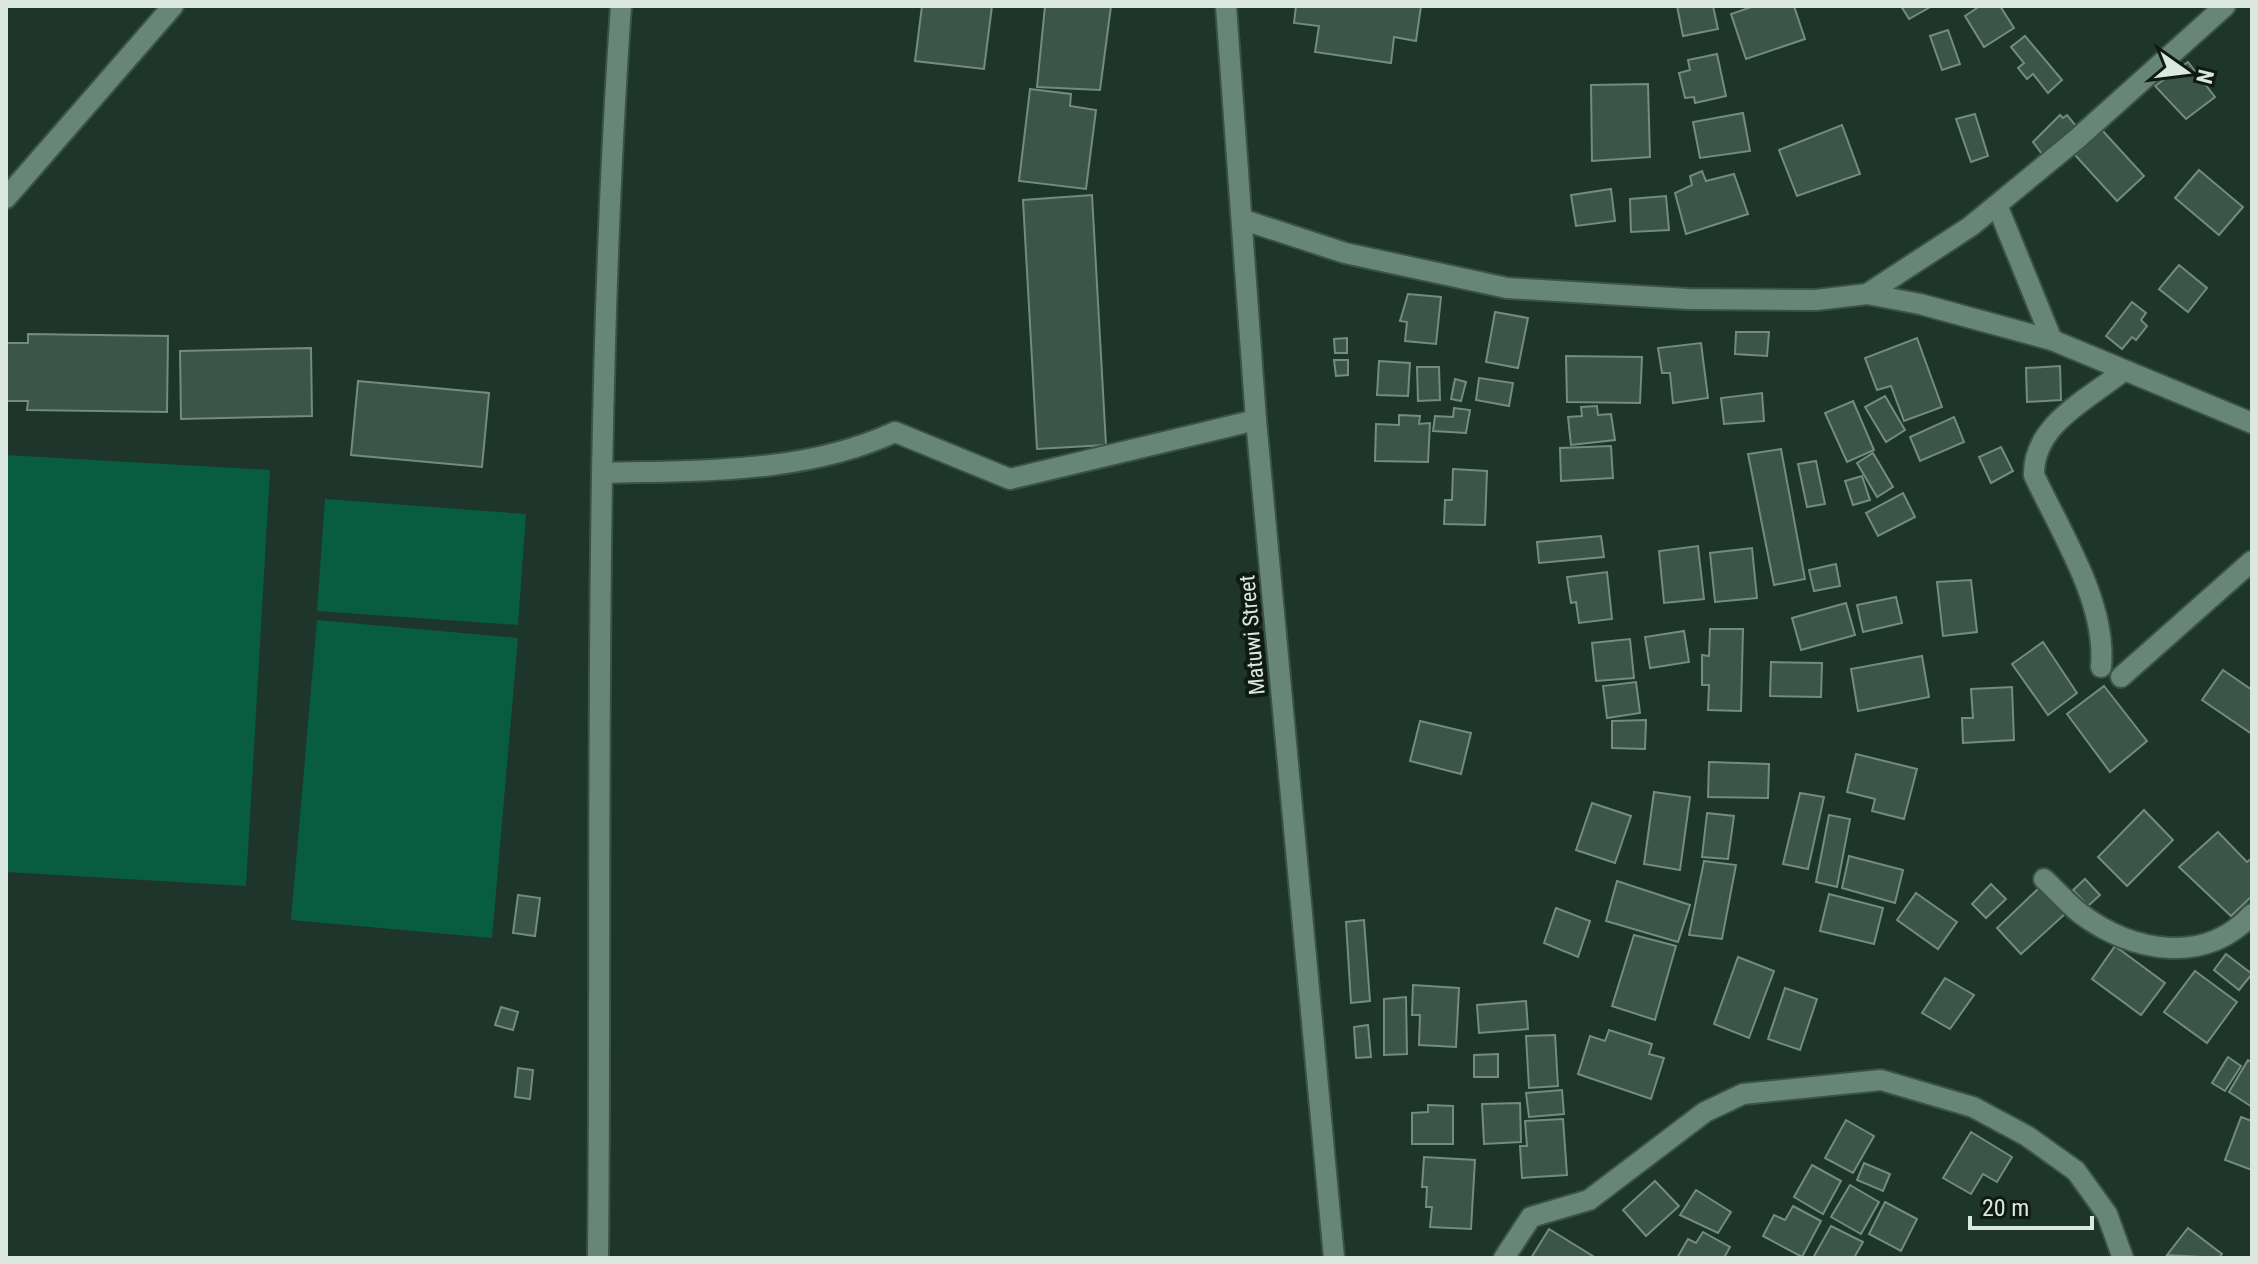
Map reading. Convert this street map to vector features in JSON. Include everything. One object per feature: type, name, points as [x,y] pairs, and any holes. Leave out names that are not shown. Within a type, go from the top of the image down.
[{"type":"street","points":[[6,198],[173,6]]},
{"type":"street","points":[[598,1258],[604,473],[614,111],[621,6]]},
{"type":"street","name":"Matuwi Street","points":[[1226,6],[1244,220],[1256,420],[1334,1258]]},
{"type":"street","points":[[1867,294],[1997,205],[2089,129],[2225,6]]},
{"type":"street","points":[[1997,205],[2052,340]]},
{"type":"street","points":[[1244,220],[1345,253],[1507,288],[1688,299],[1816,300],[1867,294],[1920,304],[2052,340],[2122,372],[2252,423]]},
{"type":"street","points":[[2101,667],[2104,640],[2098,613],[2034,475],[2034,457],[2040,440],[2053,426],[2122,372]]},
{"type":"street","points":[[604,473],[734,469],[815,459],[858,449],[895,432],[1010,479],[1256,420]]},
{"type":"street","points":[[2121,677],[2252,561]]},
{"type":"street","points":[[2044,879],[2081,914],[2125,938],[2165,950],[2208,945],[2252,914]]},
{"type":"street","points":[[1504,1258],[1531,1217],[1589,1200],[1705,1112],[1743,1094],[1881,1080],[1973,1107],[2027,1136],[2076,1171],[2107,1214],[2123,1258]]},
{"type":"green space","points":[[6,455],[270,470],[246,886],[6,872]]},
{"type":"green space","points":[[325,499],[526,514],[518,625],[317,611]]},
{"type":"green space","points":[[317,620],[518,638],[492,938],[291,920]]},
{"type":"building","points":[[922,6],[992,6],[984,69],[915,61]]},
{"type":"building","points":[[1045,6],[1111,6],[1100,90],[1037,87]]},
{"type":"building","points":[[1296,6],[1421,6],[1416,41],[1394,37],[1391,63],[1315,52],[1319,26],[1294,23]]},
{"type":"building","points":[[1677,6],[1713,6],[1718,29],[1683,36]]},
{"type":"building","points":[[1754,6],[1794,6],[1805,39],[1746,59],[1731,14]]},
{"type":"building","points":[[1901,6],[1932,6],[1909,19]]},
{"type":"building","points":[[1980,6],[2000,6],[2014,28],[1984,47],[1965,16]]},
{"type":"building","points":[[1948,30],[1960,64],[1942,70],[1930,36]]},
{"type":"building","points":[[2025,36],[2062,80],[2048,93],[2033,74],[2027,79],[2018,68],[2024,63],[2011,47]]},
{"type":"building","points":[[1717,54],[1726,96],[1695,103],[1694,97],[1685,98],[1679,73],[1690,70],[1688,60]]},
{"type":"building","points":[[2188,62],[2215,97],[2186,119],[2155,86]]},
{"type":"building","points":[[1648,84],[1650,157],[1592,161],[1591,85]]},
{"type":"building","points":[[1030,89],[1071,94],[1070,106],[1096,110],[1086,189],[1019,181]]},
{"type":"building","points":[[1743,113],[1750,151],[1700,158],[1693,122]]},
{"type":"building","points":[[1975,114],[1988,156],[1971,162],[1956,119]]},
{"type":"building","points":[[2060,115],[2063,118],[2067,115],[2077,127],[2042,154],[2033,142]]},
{"type":"building","points":[[1842,125],[1860,174],[1797,196],[1779,150]]},
{"type":"building","points":[[2102,130],[2144,176],[2117,201],[2075,155]]},
{"type":"building","points":[[2199,170],[2243,207],[2219,235],[2175,198]]},
{"type":"building","points":[[1702,171],[1706,181],[1734,174],[1748,214],[1686,234],[1675,193],[1692,185],[1690,176]]},
{"type":"building","points":[[1611,189],[1615,221],[1576,226],[1571,195]]},
{"type":"building","points":[[1092,195],[1106,445],[1037,449],[1023,200]]},
{"type":"building","points":[[1666,196],[1669,230],[1631,232],[1630,199]]},
{"type":"building","points":[[2179,265],[2207,288],[2188,312],[2159,289]]},
{"type":"building","points":[[1408,294],[1441,297],[1436,344],[1405,341],[1407,322],[1400,321]]},
{"type":"building","points":[[2132,302],[2146,313],[2141,320],[2147,326],[2136,340],[2132,337],[2122,349],[2106,336]]},
{"type":"building","points":[[1495,312],[1528,318],[1518,368],[1486,362]]},
{"type":"building","points":[[1736,332],[1769,332],[1767,356],[1735,354]]},
{"type":"building","points":[[28,334],[168,336],[167,412],[27,410],[28,401],[6,401],[6,343],[28,343]]},
{"type":"building","points":[[1347,338],[1347,353],[1335,353],[1334,339]]},
{"type":"building","points":[[1917,338],[1942,407],[1904,421],[1891,386],[1877,390],[1865,358]]},
{"type":"building","points":[[1701,343],[1708,398],[1673,403],[1670,373],[1662,373],[1658,348]]},
{"type":"building","points":[[311,348],[312,416],[181,419],[180,351]]},
{"type":"building","points":[[1566,356],[1642,357],[1640,403],[1567,402]]},
{"type":"building","points":[[1334,360],[1348,360],[1348,375],[1336,376]]},
{"type":"building","points":[[1379,361],[1410,363],[1408,396],[1377,395]]},
{"type":"building","points":[[2060,366],[2061,400],[2027,402],[2026,368]]},
{"type":"building","points":[[1417,367],[1439,367],[1440,400],[1418,401]]},
{"type":"building","points":[[1479,378],[1513,383],[1509,406],[1476,400]]},
{"type":"building","points":[[1455,379],[1466,382],[1461,401],[1451,399]]},
{"type":"building","points":[[358,381],[489,393],[482,467],[351,455]]},
{"type":"building","points":[[1762,393],[1764,421],[1724,424],[1721,398]]},
{"type":"building","points":[[1885,396],[1905,430],[1886,442],[1865,407]]},
{"type":"building","points":[[1853,401],[1874,450],[1847,462],[1825,413]]},
{"type":"building","points":[[1597,406],[1598,415],[1611,414],[1615,440],[1571,445],[1568,417],[1582,416],[1581,407]]},
{"type":"building","points":[[1454,408],[1470,410],[1466,433],[1433,431],[1435,416],[1453,417]]},
{"type":"building","points":[[1399,415],[1420,416],[1419,424],[1430,423],[1428,462],[1375,461],[1376,424],[1399,425]]},
{"type":"building","points":[[1954,417],[1964,442],[1920,461],[1910,437]]},
{"type":"building","points":[[1611,446],[1613,478],[1561,481],[1560,448]]},
{"type":"building","points":[[2001,447],[2013,471],[1991,483],[1979,457]]},
{"type":"building","points":[[1781,449],[1805,579],[1774,585],[1748,454]]},
{"type":"building","points":[[1873,453],[1893,487],[1877,497],[1857,463]]},
{"type":"building","points":[[1816,461],[1825,504],[1807,507],[1798,464]]},
{"type":"building","points":[[1453,469],[1487,471],[1485,525],[1444,524],[1445,500],[1452,500]]},
{"type":"building","points":[[1862,476],[1870,500],[1853,505],[1845,481]]},
{"type":"building","points":[[1903,493],[1915,517],[1878,536],[1866,513]]},
{"type":"building","points":[[1601,536],[1604,557],[1539,563],[1537,542]]},
{"type":"building","points":[[1698,546],[1704,599],[1664,603],[1659,551]]},
{"type":"building","points":[[1752,548],[1757,598],[1715,602],[1710,553]]},
{"type":"building","points":[[1836,564],[1840,586],[1814,591],[1809,570]]},
{"type":"building","points":[[1607,572],[1612,619],[1579,623],[1576,602],[1571,603],[1567,577]]},
{"type":"building","points":[[1971,580],[1977,632],[1943,636],[1937,582]]},
{"type":"building","points":[[1896,597],[1902,623],[1863,632],[1857,605]]},
{"type":"building","points":[[1846,603],[1855,635],[1801,650],[1792,618]]},
{"type":"building","points":[[1710,629],[1743,629],[1741,711],[1708,710],[1709,685],[1702,685],[1702,655],[1709,656]]},
{"type":"building","points":[[1684,631],[1689,662],[1650,668],[1645,637]]},
{"type":"building","points":[[1630,639],[1634,678],[1596,681],[1592,643]]},
{"type":"building","points":[[2043,642],[2077,693],[2048,715],[2012,664]]},
{"type":"building","points":[[1922,656],[1929,697],[1858,711],[1851,669]]},
{"type":"building","points":[[1771,662],[1822,663],[1821,697],[1770,696]]},
{"type":"building","points":[[2223,670],[2252,690],[2252,734],[2202,700]]},
{"type":"building","points":[[1636,682],[1640,713],[1607,718],[1603,686]]},
{"type":"building","points":[[2104,686],[2147,741],[2110,772],[2067,714]]},
{"type":"building","points":[[2012,687],[2014,740],[1963,743],[1962,718],[1973,718],[1971,689]]},
{"type":"building","points":[[1646,720],[1645,749],[1612,748],[1612,721]]},
{"type":"building","points":[[1420,721],[1471,733],[1461,774],[1410,761]]},
{"type":"building","points":[[1856,754],[1917,769],[1904,819],[1872,811],[1875,799],[1847,792]]},
{"type":"building","points":[[1709,762],[1769,764],[1768,798],[1708,797]]},
{"type":"building","points":[[1654,792],[1690,797],[1680,870],[1644,864]]},
{"type":"building","points":[[1800,793],[1824,797],[1808,869],[1783,864]]},
{"type":"building","points":[[1592,803],[1631,816],[1615,863],[1576,850]]},
{"type":"building","points":[[2144,810],[2173,840],[2127,886],[2098,857]]},
{"type":"building","points":[[1707,813],[1734,816],[1728,859],[1702,857]]},
{"type":"building","points":[[1829,815],[1850,819],[1837,887],[1816,882]]},
{"type":"building","points":[[2218,832],[2247,862],[2252,858],[2252,896],[2231,916],[2179,867]]},
{"type":"building","points":[[1849,856],[1903,870],[1895,903],[1842,888]]},
{"type":"building","points":[[1704,861],[1736,865],[1722,939],[1689,935]]},
{"type":"building","points":[[2085,879],[2100,895],[2088,906],[2073,890]]},
{"type":"building","points":[[1617,881],[1690,905],[1678,942],[1606,921]]},
{"type":"building","points":[[1991,884],[2006,899],[1986,918],[1972,904]]},
{"type":"building","points":[[2040,887],[2065,914],[2021,954],[1997,928]]},
{"type":"building","points":[[1916,893],[1957,922],[1938,949],[1897,920]]},
{"type":"building","points":[[1829,894],[1883,908],[1874,944],[1820,931]]},
{"type":"building","points":[[518,895],[540,898],[535,936],[513,933]]},
{"type":"building","points":[[1556,908],[1590,921],[1578,957],[1544,943]]},
{"type":"building","points":[[1364,920],[1370,1001],[1351,1003],[1346,922]]},
{"type":"building","points":[[1634,935],[1676,946],[1655,1020],[1612,1006]]},
{"type":"building","points":[[2115,946],[2165,983],[2141,1015],[2092,979]]},
{"type":"building","points":[[2226,954],[2252,974],[2239,990],[2214,970]]},
{"type":"building","points":[[1738,957],[1774,971],[1749,1038],[1714,1024]]},
{"type":"building","points":[[2195,971],[2237,1002],[2207,1043],[2164,1012]]},
{"type":"building","points":[[1945,978],[1974,995],[1950,1029],[1922,1013]]},
{"type":"building","points":[[1413,985],[1459,988],[1456,1047],[1419,1045],[1420,1015],[1412,1015]]},
{"type":"building","points":[[1785,988],[1817,999],[1800,1050],[1768,1039]]},
{"type":"building","points":[[1406,997],[1407,1054],[1384,1055],[1384,999]]},
{"type":"building","points":[[1526,1001],[1528,1029],[1479,1033],[1477,1005]]},
{"type":"building","points":[[501,1007],[518,1012],[513,1030],[495,1025]]},
{"type":"building","points":[[1368,1025],[1371,1057],[1356,1058],[1354,1027]]},
{"type":"building","points":[[1609,1030],[1652,1044],[1649,1054],[1664,1058],[1651,1099],[1578,1074],[1590,1036],[1605,1041]]},
{"type":"building","points":[[1555,1035],[1558,1086],[1529,1088],[1526,1036]]},
{"type":"building","points":[[1498,1054],[1498,1077],[1474,1077],[1474,1055]]},
{"type":"building","points":[[2228,1057],[2241,1066],[2225,1091],[2212,1083]]},
{"type":"building","points":[[2248,1060],[2252,1063],[2252,1107],[2229,1092]]},
{"type":"building","points":[[518,1068],[533,1070],[530,1099],[515,1097]]},
{"type":"building","points":[[1562,1090],[1564,1114],[1529,1117],[1526,1093]]},
{"type":"building","points":[[1520,1103],[1521,1142],[1484,1144],[1482,1104]]},
{"type":"building","points":[[1428,1105],[1453,1106],[1453,1144],[1412,1144],[1412,1113],[1428,1112]]},
{"type":"building","points":[[2241,1117],[2252,1121],[2252,1170],[2225,1160]]},
{"type":"building","points":[[1563,1119],[1567,1175],[1522,1178],[1520,1146],[1527,1146],[1525,1121]]},
{"type":"building","points":[[1846,1120],[1874,1136],[1853,1173],[1825,1158]]},
{"type":"building","points":[[1971,1132],[2012,1157],[1997,1182],[1983,1174],[1971,1194],[1943,1178]]},
{"type":"building","points":[[1424,1157],[1475,1160],[1471,1229],[1430,1227],[1432,1207],[1426,1207],[1427,1187],[1422,1187]]},
{"type":"building","points":[[1864,1163],[1890,1174],[1883,1191],[1857,1180]]},
{"type":"building","points":[[1812,1165],[1841,1181],[1823,1214],[1794,1197]]},
{"type":"building","points":[[1655,1181],[1679,1206],[1646,1236],[1623,1210]]},
{"type":"building","points":[[1850,1185],[1879,1202],[1861,1234],[1831,1217]]},
{"type":"building","points":[[1696,1190],[1731,1212],[1718,1233],[1680,1215]]},
{"type":"building","points":[[1885,1202],[1917,1219],[1901,1251],[1869,1234]]},
{"type":"building","points":[[1793,1206],[1821,1221],[1802,1257],[1763,1236],[1774,1215],[1785,1220]]},
{"type":"building","points":[[1831,1226],[1863,1242],[1854,1258],[1813,1258]]},
{"type":"building","points":[[2188,1228],[2222,1254],[2219,1258],[2167,1255]]},
{"type":"building","points":[[1549,1229],[1596,1258],[1531,1258]]},
{"type":"building","points":[[1703,1232],[1730,1247],[1724,1258],[1677,1258],[1688,1239],[1696,1243]]}]
